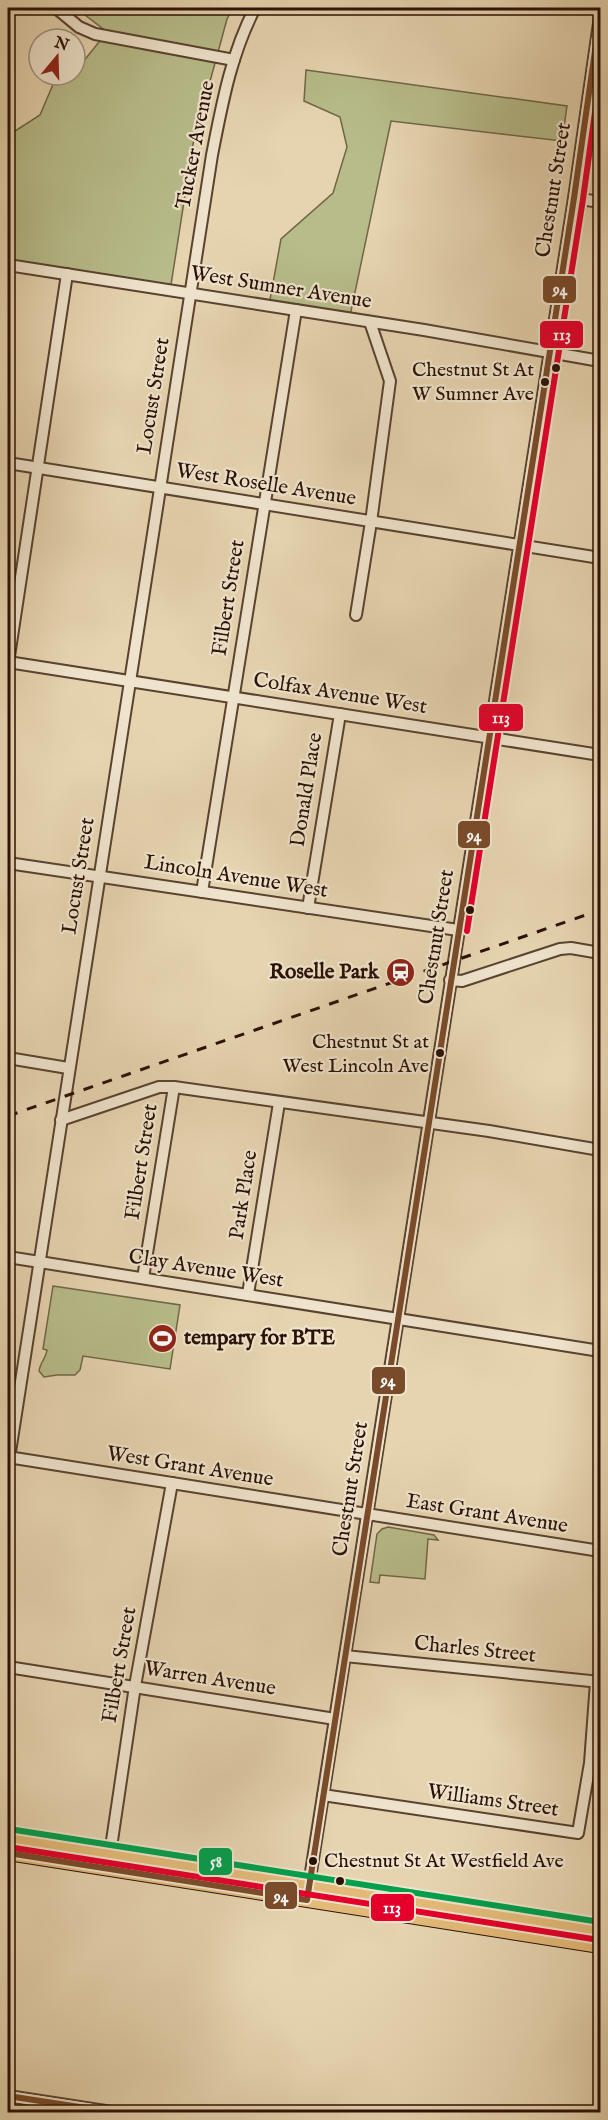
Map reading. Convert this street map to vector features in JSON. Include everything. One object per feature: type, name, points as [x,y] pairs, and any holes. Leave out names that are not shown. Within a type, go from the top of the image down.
[{"type":"main road","points":[[8,1838],[600,1931]]},
{"type":"main road","points":[[8,1853],[600,1946]]},
{"type":"street","points":[[56,8],[79,27],[95,34],[234,60]]},
{"type":"street","name":"Tucker Avenue","points":[[190,293],[212,155],[226,86],[255,8]]},
{"type":"street","name":"Chestnut Street","points":[[307,1900],[574,198],[600,16]]},
{"type":"street","points":[[574,198],[600,202]]},
{"type":"street","name":"West Sumner Avenue","points":[[8,265],[600,361]]},
{"type":"street","points":[[8,662],[67,274]]},
{"type":"street","name":"Locust Street","points":[[8,1460],[190,293]]},
{"type":"street","name":"Filbert Street","points":[[202,892],[296,310]]},
{"type":"street","points":[[356,615],[390,381],[370,322]]},
{"type":"street","name":"West Roselle Avenue","points":[[8,463],[600,558]]},
{"type":"street","name":"Colfax Avenue West","points":[[8,662],[600,754]]},
{"type":"street","name":"Donald Place","points":[[308,908],[340,714]]},
{"type":"street","name":"Lincoln Avenue West","points":[[8,862],[458,930]]},
{"type":"street","points":[[450,980],[462,981],[560,949],[571,948],[600,953]]},
{"type":"street","points":[[8,1058],[68,1068]]},
{"type":"street","points":[[61,1120],[159,1087],[174,1087],[489,1131],[600,1150]]},
{"type":"street","name":"Filbert Street","points":[[142,1278],[174,1087]]},
{"type":"street","name":"Park Place","points":[[248,1294],[279,1102]]},
{"type":"street","name":"Clay Avenue West","points":[[8,1257],[600,1351]]},
{"type":"street","name":"West Grant Avenue","points":[[8,1460],[367,1514]]},
{"type":"street","name":"Filbert Street","points":[[110,1854],[135,1686],[172,1483]]},
{"type":"street","name":"East Grant Avenue","points":[[367,1514],[600,1551]]},
{"type":"street","name":"Charles Street","points":[[345,1656],[598,1682]]},
{"type":"street","name":"Warren Avenue","points":[[8,1667],[335,1719]]},
{"type":"street","name":"Williams Street","points":[[323,1795],[578,1833],[590,1763],[598,1682]]},
{"type":"street","points":[[8,2096],[112,2112]]},
{"type":"green space","points":[[76,8],[233,8],[227,19],[193,144],[171,285],[8,260],[8,150],[12,133],[40,115],[52,87],[87,87],[87,57],[107,32]]},
{"type":"green space","points":[[306,70],[567,106],[562,141],[391,121],[350,316],[269,305],[281,239],[333,193],[347,147],[340,117],[304,101]]},
{"type":"green space","points":[[53,1286],[180,1305],[170,1369],[83,1356],[80,1370],[75,1375],[44,1377],[39,1371],[47,1350],[43,1349]]},
{"type":"green space","points":[[388,1527],[434,1535],[438,1540],[428,1539],[425,1579],[380,1575],[379,1583],[370,1582],[377,1534]]},
{"type":"railway","points":[[8,1116],[600,910]]},
{"type":"transit line","name":"94","points":[[8,1853],[307,1900],[574,198],[600,16]]},
{"type":"transit line","name":"113","points":[[467,931],[583,199],[600,76]]},
{"type":"transit line","name":"58","points":[[9,1829],[600,1922]]},
{"type":"transit line","name":"113","points":[[8,1847],[599,1940]]},
{"type":"transit line","name":"94","points":[[8,2096],[112,2112]]},
{"type":"place","name":"Chestnut St At W Sumner Ave","points":[[545,382]]},
{"type":"place","name":"Roselle Park","points":[[400,972]]},
{"type":"place","name":"Chestnut St at West Lincoln Ave","points":[[440,1053]]},
{"type":"place","name":"tempary for BTE","points":[[163,1338]]},
{"type":"place","name":"Chestnut St At Westfield Ave","points":[[313,1861]]}]
